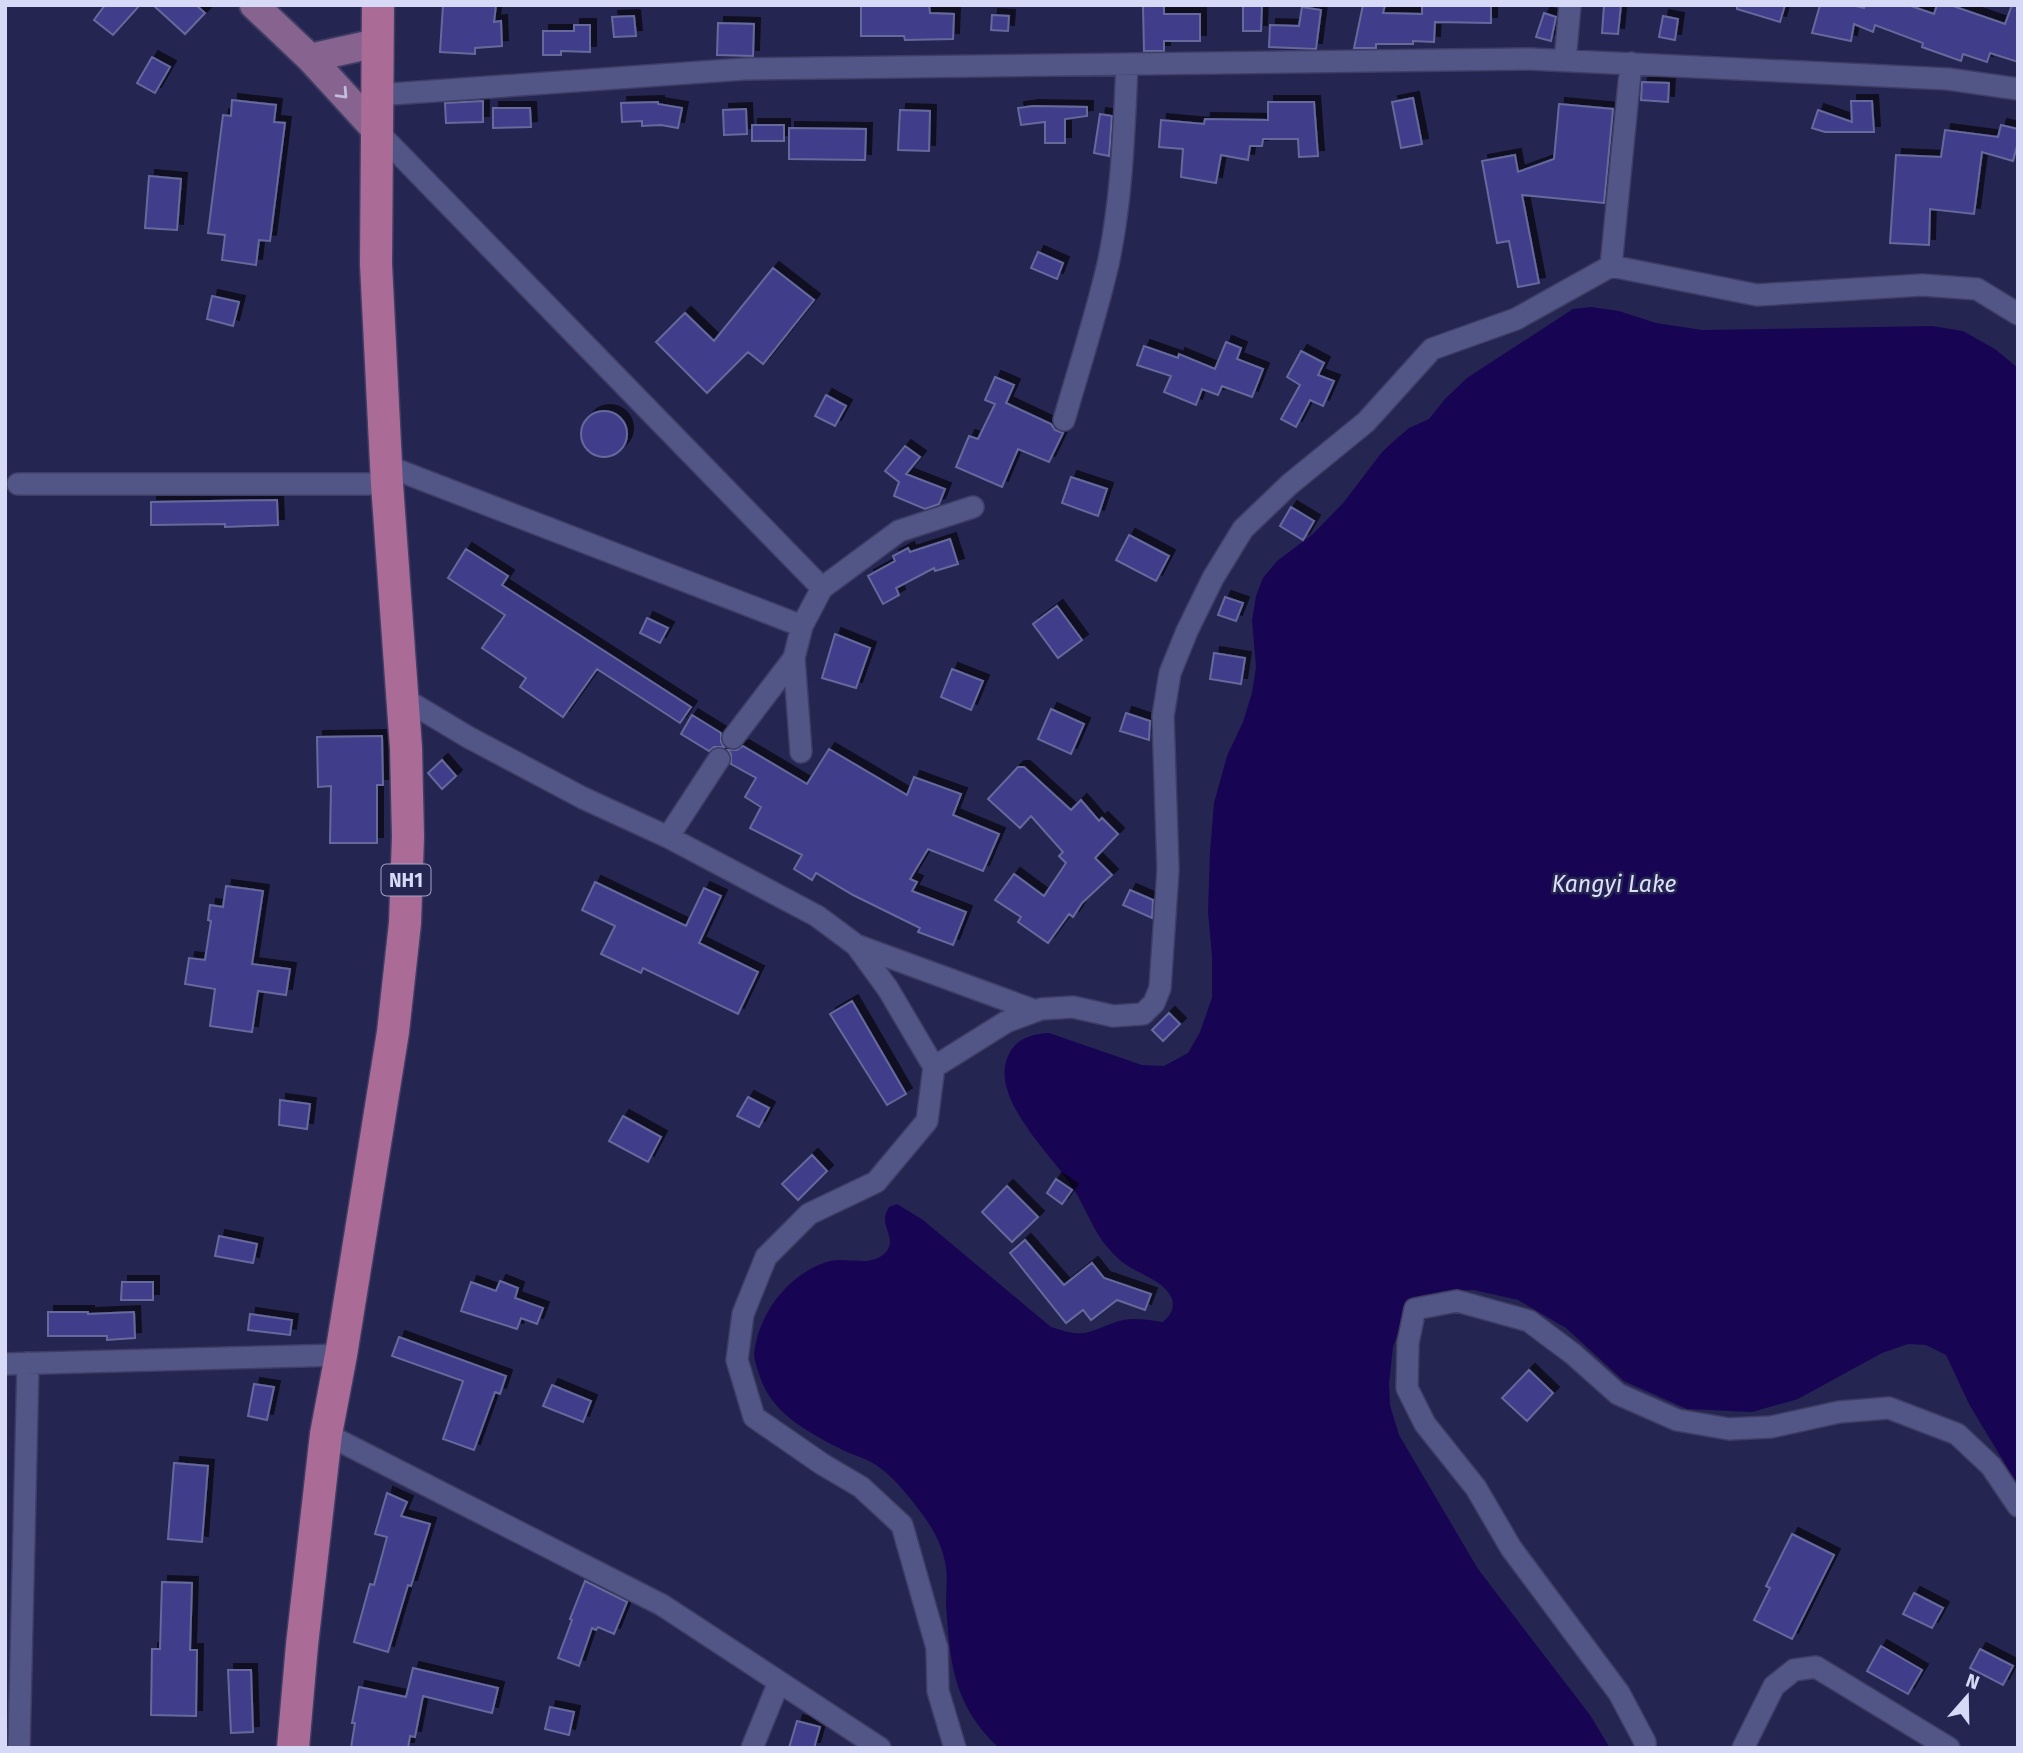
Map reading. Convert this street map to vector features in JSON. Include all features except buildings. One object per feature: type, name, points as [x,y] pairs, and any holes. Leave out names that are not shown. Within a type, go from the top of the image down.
[{"type":"highway","name":"NH1","points":[[293,1748],[326,1434],[393,1032],[405,923],[408,837],[404,698],[387,475],[376,264],[378,5]]},
{"type":"main road","points":[[254,5],[310,58],[376,130]]},
{"type":"main road","points":[[310,58],[377,43]]},
{"type":"street","points":[[1565,61],[1570,5]]},
{"type":"street","points":[[377,95],[745,69],[1530,59],[1948,79],[2018,89]]},
{"type":"street","points":[[1611,266],[1632,63]]},
{"type":"street","points":[[1064,420],[1108,262],[1124,135],[1127,65]]},
{"type":"street","points":[[376,130],[822,588]]},
{"type":"street","points":[[934,1067],[1006,1022],[1035,1011],[1073,1007],[1114,1016],[1143,1014],[1154,1003],[1160,988],[1168,870],[1163,716],[1170,673],[1187,631],[1213,578],[1242,529],[1290,484],[1366,422],[1432,349],[1516,319],[1611,266],[1756,295],[1922,285],[1977,289],[2018,314]]},
{"type":"street","points":[[18,484],[387,475],[802,626]]},
{"type":"street","points":[[801,752],[794,658],[802,626],[822,588],[899,531],[973,507]]},
{"type":"street","points":[[733,738],[794,658]]},
{"type":"street","points":[[404,698],[468,737],[572,792],[667,837],[817,916],[856,945],[1035,1011]]},
{"type":"street","points":[[667,837],[719,759]]},
{"type":"street","points":[[856,945],[888,989],[934,1067],[927,1121],[877,1182],[809,1214],[765,1257],[743,1314],[737,1360],[754,1417],[822,1464],[861,1487],[902,1525],[936,1648],[937,1691],[956,1748]]},
{"type":"street","points":[[1645,1748],[1646,1742],[1619,1693],[1519,1559],[1476,1488],[1425,1424],[1407,1388],[1408,1343],[1415,1309],[1457,1301],[1528,1321],[1573,1354],[1618,1394],[1677,1420],[1729,1429],[1771,1426],[1839,1412],[1889,1408],[1957,1434],[1991,1466],[2018,1506]]},
{"type":"street","points":[[5,1364],[341,1355]]},
{"type":"street","points":[[19,1748],[28,1363]]},
{"type":"street","points":[[326,1434],[662,1605],[880,1748]]},
{"type":"street","points":[[1743,1748],[1774,1686],[1794,1670],[1816,1667],[1949,1748]]},
{"type":"street","points":[[752,1748],[779,1682]]},
{"type":"water","name":"Kangyi Lake","points":[[1591,307],[1619,311],[1656,323],[1702,330],[1932,326],[1963,331],[1995,349],[2018,368],[2018,1485],[1970,1406],[1946,1355],[1926,1345],[1908,1344],[1882,1353],[1798,1399],[1752,1412],[1687,1409],[1624,1381],[1566,1328],[1518,1300],[1474,1290],[1443,1291],[1421,1300],[1403,1319],[1393,1347],[1389,1383],[1390,1405],[1399,1435],[1478,1569],[1590,1715],[1610,1748],[999,1748],[972,1716],[957,1682],[952,1664],[948,1625],[946,1567],[934,1532],[907,1494],[882,1469],[801,1426],[771,1399],[754,1356],[762,1324],[778,1296],[789,1284],[815,1266],[837,1260],[874,1260],[886,1252],[890,1239],[885,1216],[889,1207],[897,1204],[923,1220],[1051,1327],[1072,1333],[1086,1333],[1119,1321],[1141,1319],[1163,1322],[1168,1317],[1173,1306],[1168,1292],[1163,1286],[1127,1266],[1105,1244],[1074,1189],[1023,1121],[1006,1087],[1005,1070],[1009,1054],[1016,1044],[1026,1038],[1049,1033],[1142,1065],[1164,1066],[1188,1053],[1200,1032],[1212,998],[1208,912],[1214,803],[1227,756],[1243,722],[1252,693],[1256,667],[1252,621],[1256,596],[1263,578],[1277,561],[1313,534],[1344,502],[1382,452],[1409,428],[1429,419],[1467,378],[1573,309]]}]
